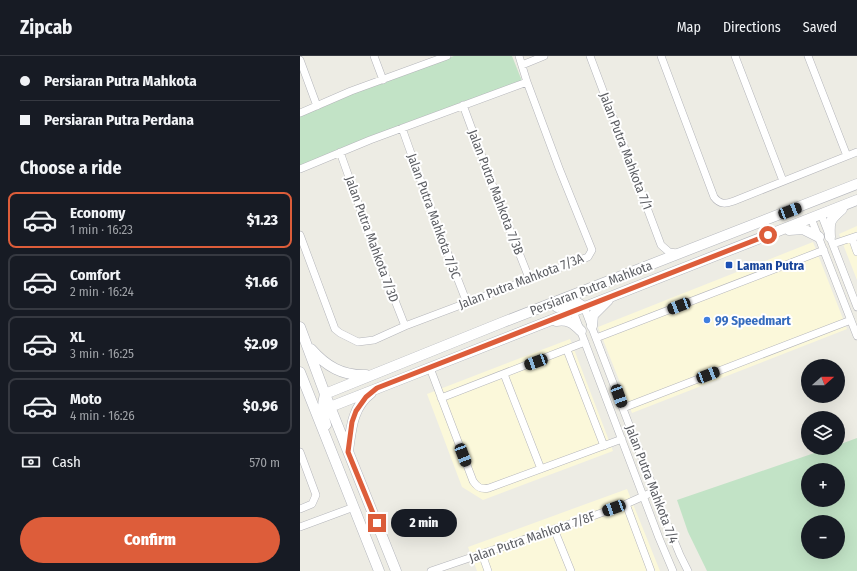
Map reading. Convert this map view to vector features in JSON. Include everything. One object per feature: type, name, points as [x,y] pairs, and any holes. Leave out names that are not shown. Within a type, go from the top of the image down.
[{"type":"street","points":[[374,56],[383,80]]},
{"type":"street","points":[[300,113],[447,56]]},
{"type":"street","name":"Jalan Putra Mahkota 7/3A","points":[[300,236],[335,329],[340,334],[361,342],[374,340],[405,326],[588,257],[592,250],[559,168],[527,82],[519,56]]},
{"type":"street","points":[[522,64],[544,56]]},
{"type":"street","name":"Jalan Putra Mahkota 7/1","points":[[590,56],[662,245]]},
{"type":"street","points":[[661,56],[714,197],[720,203],[724,204],[734,201],[857,152]]},
{"type":"street","points":[[735,56],[782,181]]},
{"type":"street","points":[[808,56],[847,156]]},
{"type":"street","points":[[300,60],[317,106]]},
{"type":"street","points":[[300,168],[402,128],[527,82]]},
{"type":"street","name":"Jalan Putra Mahkota 7/3B","points":[[463,105],[530,278]]},
{"type":"street","name":"Jalan Putra Mahkota 7/3C","points":[[402,128],[434,218],[467,303]]},
{"type":"street","name":"Jalan Putra Mahkota 7/3D","points":[[340,152],[372,242],[405,326]]},
{"type":"street","points":[[776,216],[780,218],[815,214],[852,186]]},
{"type":"street","name":"Persiaran Putra Mahkota","points":[[326,401],[371,374],[852,186]]},
{"type":"street","points":[[831,240],[830,221],[833,216],[853,201]]},
{"type":"street","name":"Persiaran Putra Mahkota","points":[[326,401],[377,388],[430,368],[543,323],[578,307],[613,296],[782,229],[815,214],[853,201]]},
{"type":"street","points":[[815,214],[818,237],[857,336]]},
{"type":"street","points":[[815,214],[831,240],[857,307]]},
{"type":"street","points":[[782,229],[803,229],[818,237]]},
{"type":"street","points":[[831,240],[854,237],[857,252]]},
{"type":"street","points":[[662,245],[669,252],[682,253]]},
{"type":"street","points":[[654,264],[662,245]]},
{"type":"street","points":[[596,338],[824,250]]},
{"type":"street","points":[[529,312],[578,307],[586,295],[602,289],[614,279]]},
{"type":"street","points":[[592,326],[593,315],[613,296]]},
{"type":"street","name":"Jalan Putra Mahkota 7/4","points":[[578,307],[592,326],[680,555],[688,571]]},
{"type":"street","name":"Jalan Putra Mahkota 7/4","points":[[578,307],[581,332],[674,571]]},
{"type":"street","points":[[543,323],[566,320],[573,323],[581,332]]},
{"type":"street","points":[[623,408],[851,320]]},
{"type":"street","points":[[300,327],[326,401],[396,571]]},
{"type":"street","points":[[441,398],[585,342]]},
{"type":"street","points":[[307,344],[320,360],[335,369],[360,375],[371,374]]},
{"type":"street","points":[[567,350],[604,446]]},
{"type":"street","points":[[430,368],[473,481],[477,487],[484,489],[489,488],[622,440]]},
{"type":"street","points":[[300,372],[307,379],[313,392],[326,401]]},
{"type":"street","points":[[300,372],[379,571]]},
{"type":"street","points":[[504,374],[541,469]]},
{"type":"street","points":[[348,452],[351,428],[356,411],[366,397],[377,388]]},
{"type":"street","points":[[326,401],[323,418],[328,432],[329,446]]},
{"type":"street","points":[[300,452],[316,495],[312,504],[300,509]]},
{"type":"street","name":"Jalan Putra Mahkota 7/8F","points":[[431,571],[626,504],[655,491]]},
{"type":"street","points":[[626,504],[651,571]]},
{"type":"street","points":[[300,527],[354,507]]},
{"type":"street","points":[[554,529],[571,571]]},
{"type":"street","points":[[482,554],[488,571]]},
{"type":"shaded area","points":[[857,226],[857,280],[839,234]]},
{"type":"shaded area","points":[[813,242],[847,329],[632,413],[598,327]]},
{"type":"shaded area","points":[[570,339],[613,451],[483,500],[462,487],[427,394]]},
{"type":"shaded area","points":[[627,489],[660,571],[477,571],[468,547]]},
{"type":"green space","points":[[454,56],[512,56],[522,81],[400,125],[300,166],[300,114],[383,80]]},
{"type":"green space","points":[[857,438],[857,571],[707,571],[688,532],[677,500],[809,455],[845,455],[845,442]]},
{"type":"place","name":"Laman Putra","points":[[729,265]]},
{"type":"place","name":"99 Speedmart","points":[[707,320]]},
{"type":"route","points":[[377,523],[348,452],[352,422],[356,411],[361,402],[377,388],[768,235]]}]
